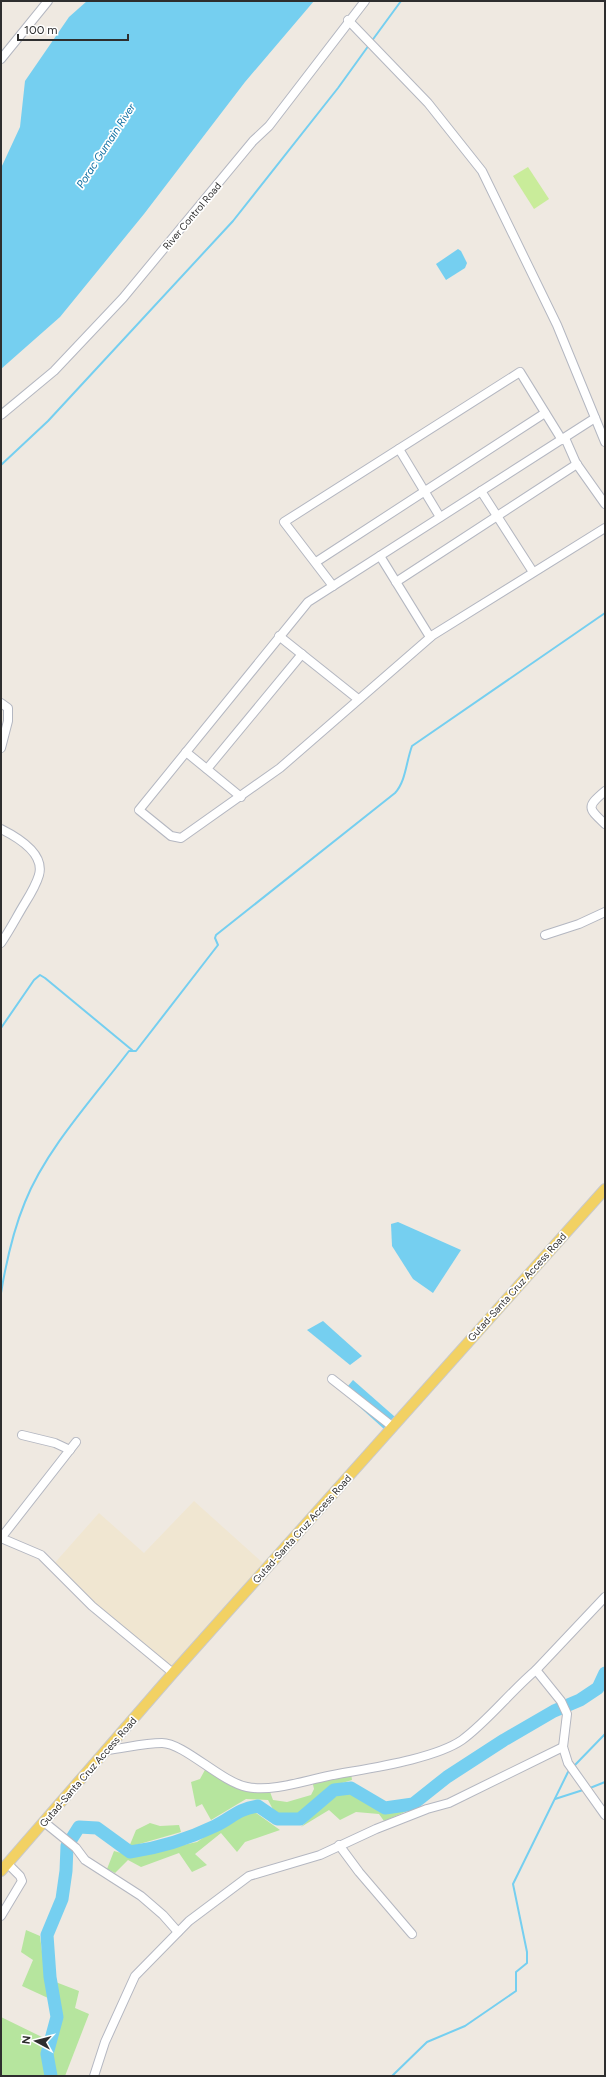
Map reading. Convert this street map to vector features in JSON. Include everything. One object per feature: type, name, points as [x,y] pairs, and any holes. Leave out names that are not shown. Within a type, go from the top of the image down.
[{"type":"main road","name":"Gutad-Santa Cruz Access Road","points":[[4,1867],[108,1750],[173,1673],[604,1191]]},
{"type":"street","points":[[1,59],[48,1]]},
{"type":"street","name":"River Control Road","points":[[1,416],[54,371],[123,298],[253,141],[269,126],[348,20],[365,1]]},
{"type":"street","points":[[348,20],[428,103],[482,171],[557,324],[605,442]]},
{"type":"street","points":[[333,586],[284,522],[520,372],[563,439],[577,464],[605,504]]},
{"type":"street","points":[[316,562],[545,413]]},
{"type":"street","points":[[595,418],[308,602],[139,810],[171,836],[181,838],[280,768],[430,637],[605,528]]},
{"type":"street","points":[[399,449],[440,517]]},
{"type":"street","points":[[396,582],[577,464]]},
{"type":"street","points":[[481,491],[533,572]]},
{"type":"street","points":[[380,556],[430,637]]},
{"type":"street","points":[[279,636],[358,699]]},
{"type":"street","points":[[207,769],[302,654]]},
{"type":"street","points":[[1,703],[8,708],[8,721],[1,748]]},
{"type":"street","points":[[186,752],[241,796]]},
{"type":"street","points":[[605,791],[592,802],[591,807],[592,813],[605,824]]},
{"type":"street","points":[[1,829],[28,846],[37,859],[39,875],[28,898],[1,943]]},
{"type":"street","points":[[545,934],[579,924],[605,912]]},
{"type":"street","points":[[332,1379],[393,1427]]},
{"type":"street","points":[[22,1435],[55,1443],[70,1450]]},
{"type":"street","points":[[76,1442],[1,1538],[41,1555],[92,1606],[173,1673]]},
{"type":"street","points":[[108,1750],[163,1743],[177,1748],[230,1781],[246,1787],[259,1789],[414,1759],[441,1751],[460,1741],[475,1729],[536,1670],[605,1598]]},
{"type":"street","points":[[536,1670],[561,1700],[567,1714],[563,1747],[568,1763],[605,1815]]},
{"type":"street","points":[[94,2076],[105,2042],[135,1976],[189,1921],[249,1876],[320,1855],[339,1845],[427,1809],[449,1803],[563,1747]]},
{"type":"street","points":[[44,1822],[73,1846],[86,1860],[141,1896],[163,1915],[178,1932]]},
{"type":"street","points":[[339,1845],[359,1872],[412,1934]]},
{"type":"street","points":[[1,1916],[22,1881],[20,1876],[4,1867]]},
{"type":"shaded area","points":[[194,1501],[264,1564],[171,1668],[125,1632],[52,1566],[99,1513],[144,1553]]},
{"type":"green space","points":[[528,167],[549,199],[534,209],[513,176]]},
{"type":"green space","points":[[206,1768],[229,1782],[269,1789],[273,1800],[287,1802],[311,1795],[314,1789],[312,1780],[351,1773],[352,1780],[332,1786],[301,1816],[277,1817],[268,1800],[246,1799],[211,1820],[202,1804],[196,1807],[191,1782],[200,1779]]},
{"type":"green space","points":[[352,1792],[388,1812],[414,1808],[384,1821],[379,1814],[356,1812],[340,1820],[329,1810],[301,1827],[336,1794]]},
{"type":"green space","points":[[252,1810],[280,1830],[245,1842],[237,1852],[221,1833],[195,1854],[207,1865],[192,1872],[179,1853],[141,1867],[128,1860],[115,1873],[107,1869],[114,1851],[132,1856],[197,1842],[222,1825],[231,1823],[244,1813]]},
{"type":"green space","points":[[150,1823],[160,1826],[179,1825],[181,1832],[129,1847],[136,1830]]},
{"type":"green space","points":[[26,1930],[40,1936],[48,1998],[22,1986],[33,1960],[21,1952]]},
{"type":"green space","points":[[53,1981],[79,1991],[75,2008],[89,2014],[65,2076],[55,2076],[52,2055],[63,2017]]},
{"type":"green space","points":[[1,2017],[46,2039],[44,2053],[47,2076],[1,2076]]},
{"type":"water","name":"Porac Gumain River","points":[[87,1],[314,1],[245,82],[144,214],[60,317],[1,369],[1,168],[20,127],[25,81],[69,17]]},
{"type":"water","points":[[458,249],[461,251],[467,263],[465,268],[446,280],[436,264]]},
{"type":"water","points":[[398,1222],[461,1250],[433,1293],[413,1279],[392,1246],[391,1224]]},
{"type":"water","points":[[323,1321],[362,1356],[350,1365],[307,1330]]},
{"type":"water","points":[[353,1380],[395,1417],[384,1429],[343,1392]]},
{"type":"waterway","points":[[371,42],[401,1]]},
{"type":"waterway","points":[[1,465],[48,421],[233,221],[338,88],[369,45]]},
{"type":"waterway","points":[[1,1293],[17,1224],[34,1182],[45,1163],[72,1124],[129,1051],[136,1051],[218,945],[215,938],[216,935],[395,793],[404,777],[412,746],[605,613]]},
{"type":"waterway","points":[[1,1028],[34,980],[40,975],[132,1050]]},
{"type":"waterway","points":[[51,2076],[47,2054],[57,2017],[50,1977],[47,1935],[62,1899],[66,1871],[67,1846],[79,1827],[97,1828],[130,1852],[152,1848],[184,1839],[215,1826],[251,1807],[258,1806],[277,1819],[300,1819],[334,1790],[351,1788],[385,1808],[413,1804],[447,1777],[504,1740],[554,1711],[580,1700],[598,1688],[605,1673]]},
{"type":"waterway","points":[[574,1766],[605,1734]]},
{"type":"waterway","points":[[392,2076],[427,2042],[465,2026],[516,1991],[516,1972],[527,1963],[527,1952],[513,1884],[568,1772]]},
{"type":"waterway","points":[[590,1788],[605,1782]]},
{"type":"waterway","points":[[555,1799],[583,1790]]}]
